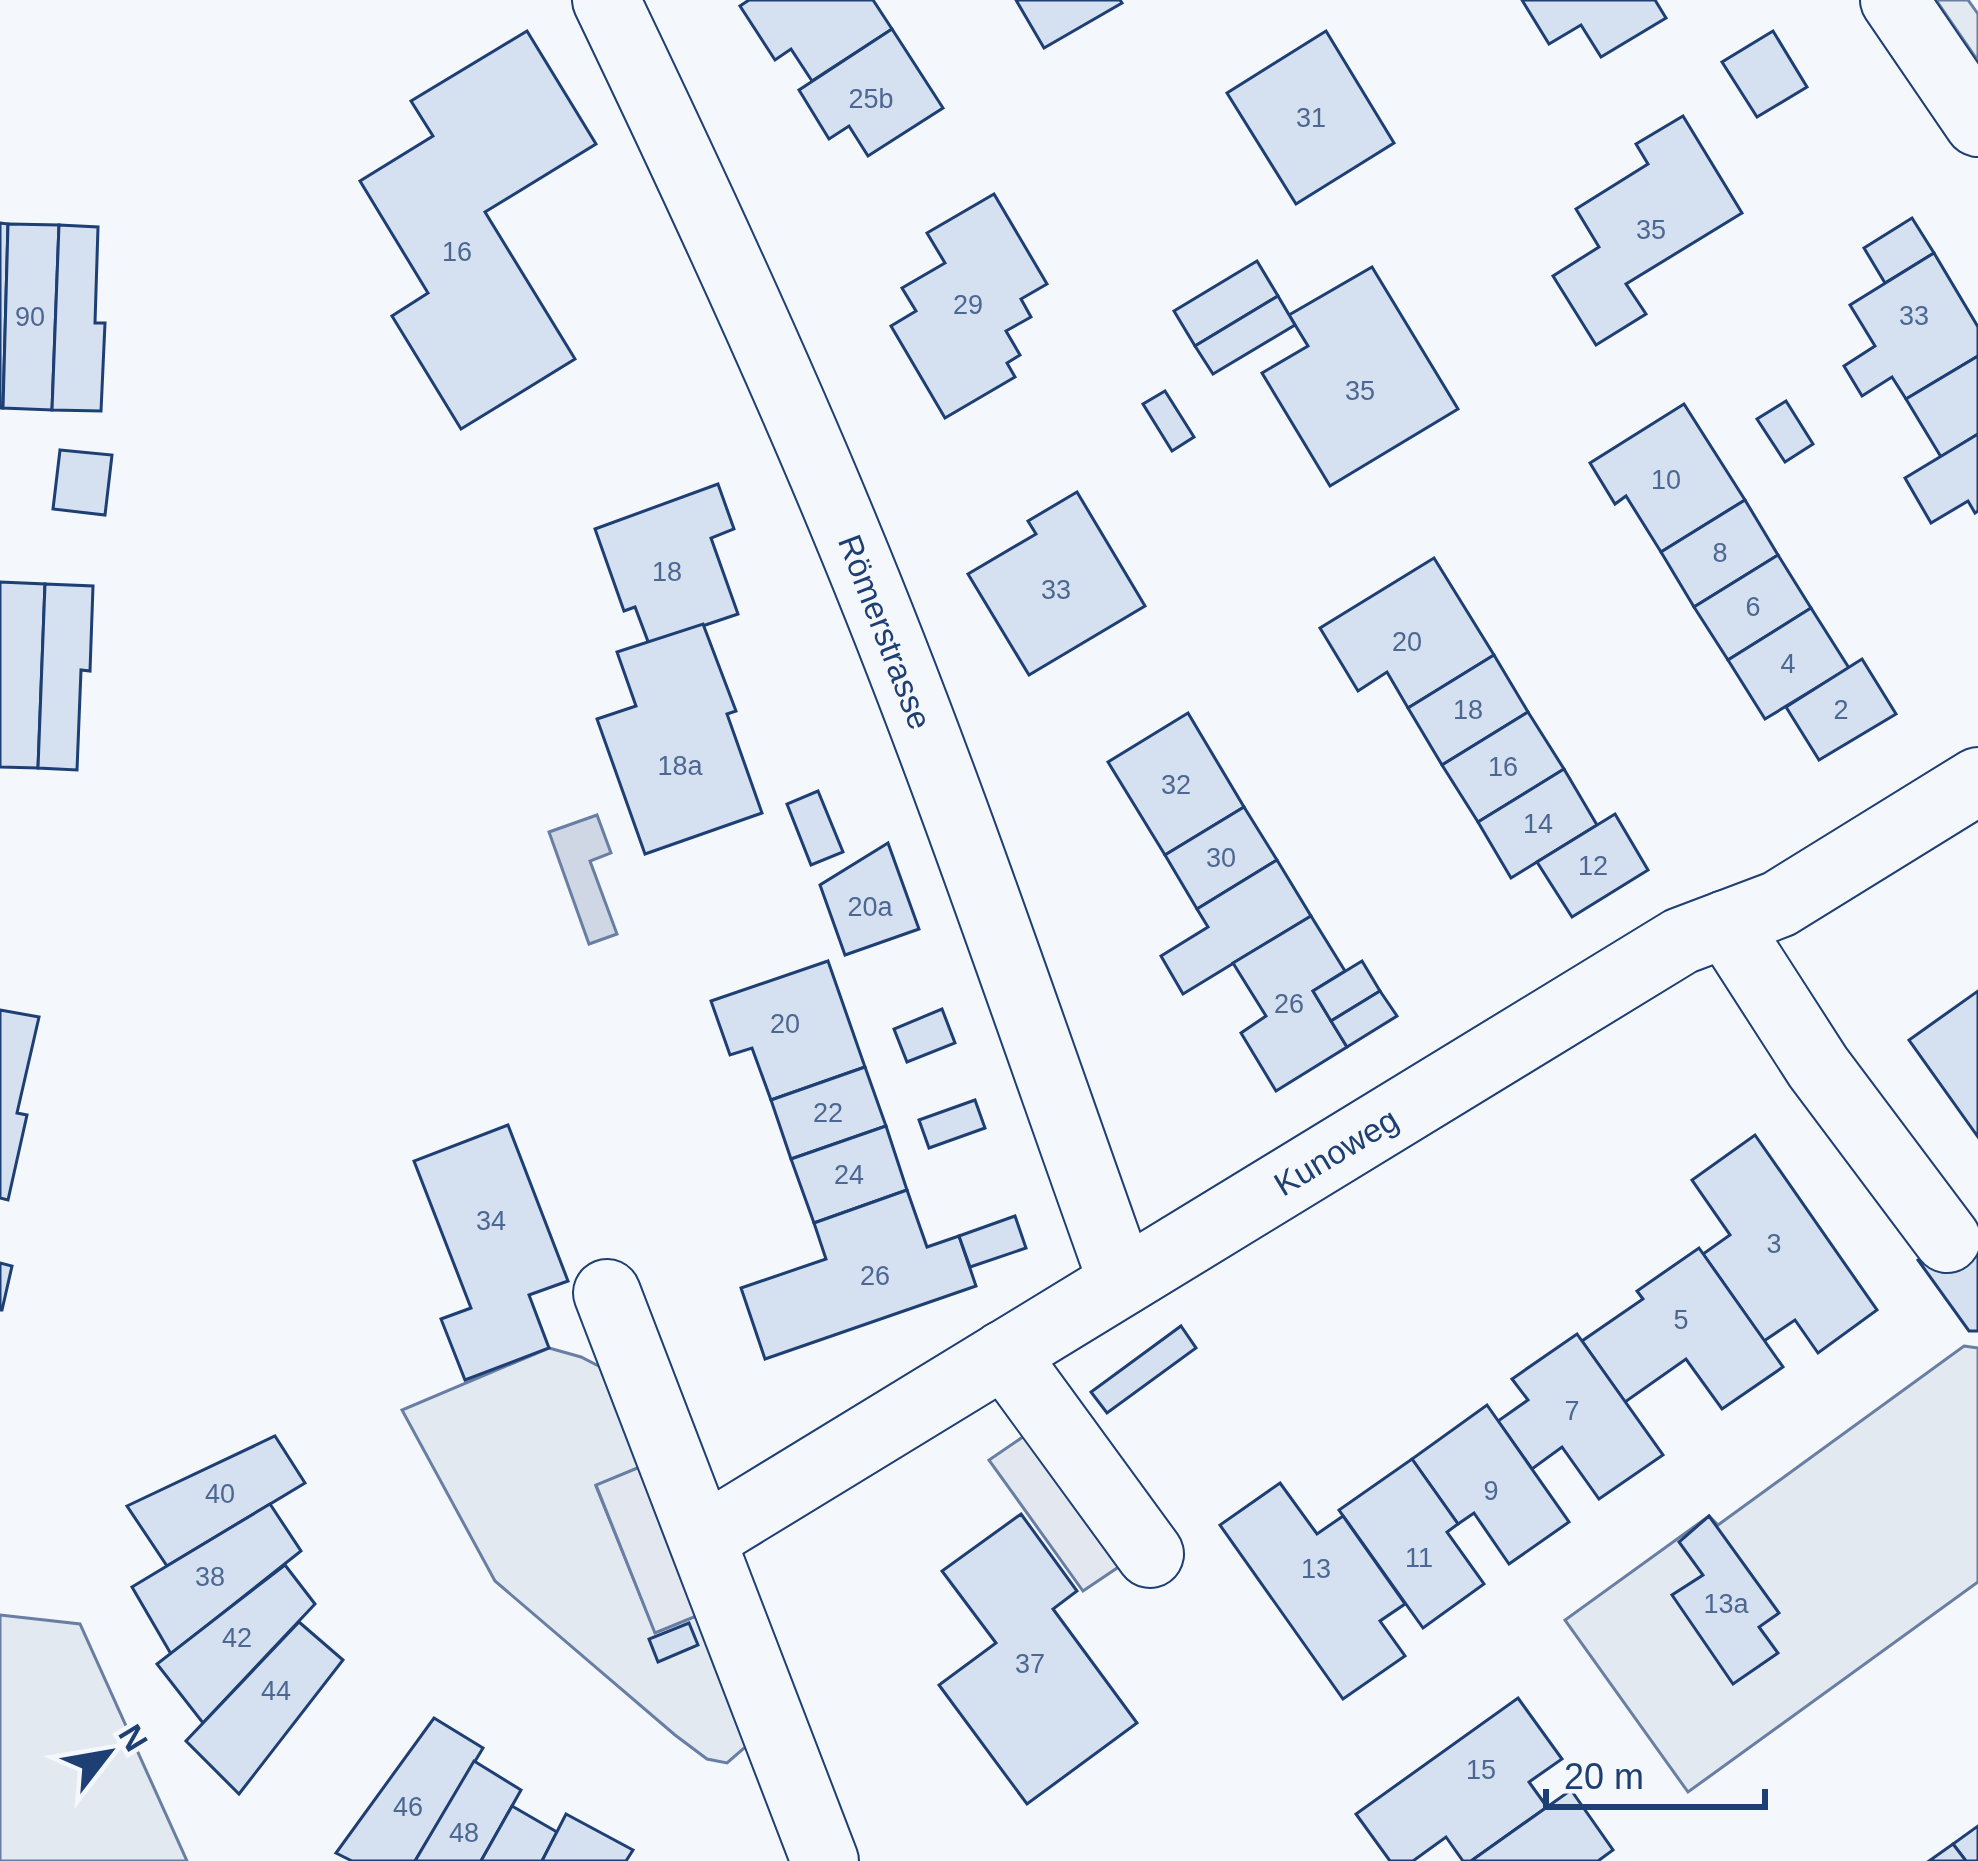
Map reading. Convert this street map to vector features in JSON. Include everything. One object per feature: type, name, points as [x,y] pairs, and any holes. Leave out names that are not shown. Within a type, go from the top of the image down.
[{"type":"street","name":"Römerstrasse","points":[[606,0],[731,260],[847,533],[930,747],[1121,1282]]},
{"type":"street","points":[[1894,0],[1978,123]]},
{"type":"street","name":"Kunoweg","points":[[702,1539],[1682,941],[1779,904],[1978,781]]},
{"type":"street","points":[[1726,924],[1818,1067],[1947,1239]]},
{"type":"street","points":[[607,1293],[825,1861]]},
{"type":"street","points":[[1004,1354],[1150,1554]]},
{"type":"shaded area","points":[[1936,0],[1968,0],[1978,14],[1978,61]]},
{"type":"shaded area","points":[[597,815],[611,853],[590,861],[617,934],[589,944],[549,832]]},
{"type":"shaded area","points":[[1964,1346],[1978,1348],[1978,1582],[1688,1792],[1565,1620],[1709,1516],[1718,1525]]},
{"type":"shaded area","points":[[549,1348],[581,1357],[616,1375],[652,1462],[596,1486],[655,1632],[711,1610],[750,1743],[727,1763],[707,1759],[675,1735],[495,1581],[402,1410]]},
{"type":"shaded area","points":[[1030,1432],[1123,1564],[1083,1591],[989,1460]]},
{"type":"shaded area","points":[[652,1462],[711,1610],[655,1633],[596,1485]]},
{"type":"shaded area","points":[[0,1615],[80,1624],[187,1861],[0,1861]]},
{"type":"building","points":[[749,0],[873,0],[892,29],[812,81],[791,49],[775,60],[740,6]]},
{"type":"building","points":[[1016,0],[1120,0],[1122,3],[1044,48]]},
{"type":"building","points":[[1522,0],[1655,0],[1666,18],[1601,57],[1581,25],[1549,44]]},
{"type":"building","points":[[892,29],[943,108],[868,156],[849,126],[829,139],[799,90]]},
{"type":"building","points":[[527,31],[596,144],[485,212],[575,359],[461,429],[392,316],[428,293],[360,181],[433,136],[411,101]]},
{"type":"building","points":[[1326,31],[1394,143],[1296,204],[1227,93]]},
{"type":"building","points":[[1773,31],[1807,87],[1757,117],[1722,62]]},
{"type":"building","points":[[1683,116],[1742,213],[1626,284],[1646,314],[1596,345],[1553,276],[1599,247],[1576,209],[1648,164],[1636,144]]},
{"type":"building","points":[[994,194],[1047,284],[1021,299],[1031,317],[1006,331],[1020,355],[1007,363],[1015,377],[945,418],[891,326],[916,311],[902,288],[945,263],[927,233]]},
{"type":"building","points":[[1912,218],[1934,253],[1885,283],[1864,248]]},
{"type":"building","points":[[0,223],[8,224],[3,408],[0,408]]},
{"type":"building","points":[[8,224],[59,225],[52,410],[3,408]]},
{"type":"building","points":[[59,225],[98,227],[95,323],[105,323],[101,411],[52,410]]},
{"type":"building","points":[[1934,253],[1978,327],[1978,356],[1906,399],[1892,377],[1862,396],[1844,366],[1875,346],[1850,305]]},
{"type":"building","points":[[1257,261],[1278,296],[1195,346],[1174,311]]},
{"type":"building","points":[[1372,267],[1458,409],[1330,486],[1262,373],[1308,346],[1289,315]]},
{"type":"building","points":[[1278,296],[1295,325],[1213,374],[1195,346]]},
{"type":"building","points":[[1978,356],[1978,434],[1941,457],[1906,399]]},
{"type":"building","points":[[1165,391],[1194,437],[1172,451],[1143,404]]},
{"type":"building","points":[[1786,401],[1813,444],[1785,462],[1757,419]]},
{"type":"building","points":[[1684,404],[1745,500],[1661,552],[1626,496],[1615,504],[1590,463]]},
{"type":"building","points":[[1978,434],[1978,511],[1968,501],[1931,523],[1905,478]]},
{"type":"building","points":[[60,450],[112,455],[105,515],[53,509]]},
{"type":"building","points":[[718,484],[734,529],[711,538],[738,614],[649,644],[635,607],[624,611],[595,529]]},
{"type":"building","points":[[1077,492],[1145,606],[1029,675],[968,574],[1036,534],[1028,521]]},
{"type":"building","points":[[1745,500],[1778,555],[1694,607],[1661,552]]},
{"type":"building","points":[[1778,555],[1811,608],[1728,660],[1694,607]]},
{"type":"building","points":[[1434,558],[1494,655],[1408,708],[1387,672],[1358,691],[1320,628]]},
{"type":"building","points":[[0,582],[45,584],[38,768],[0,767]]},
{"type":"building","points":[[45,584],[93,586],[90,671],[81,670],[77,770],[38,768]]},
{"type":"building","points":[[1811,608],[1849,668],[1765,719],[1728,660]]},
{"type":"building","points":[[703,624],[736,711],[727,714],[762,813],[645,854],[597,719],[636,706],[617,652]]},
{"type":"building","points":[[1494,655],[1528,712],[1442,765],[1408,708]]},
{"type":"building","points":[[1862,659],[1896,714],[1819,760],[1786,707]]},
{"type":"building","points":[[1528,712],[1564,769],[1478,822],[1442,765]]},
{"type":"building","points":[[1188,713],[1244,807],[1165,855],[1108,762]]},
{"type":"building","points":[[1564,769],[1597,825],[1511,878],[1478,822]]},
{"type":"building","points":[[818,791],[843,852],[811,865],[787,804]]},
{"type":"building","points":[[1244,807],[1277,860],[1197,909],[1165,855]]},
{"type":"building","points":[[1615,814],[1648,870],[1572,917],[1537,862]]},
{"type":"building","points":[[888,843],[919,929],[845,955],[820,885]]},
{"type":"building","points":[[1277,860],[1311,916],[1183,994],[1161,956],[1208,927],[1197,909]]},
{"type":"building","points":[[1311,916],[1345,971],[1313,991],[1347,1047],[1276,1091],[1241,1033],[1266,1016],[1233,963]]},
{"type":"building","points":[[828,961],[865,1067],[771,1100],[752,1048],[730,1055],[711,1001]]},
{"type":"building","points":[[1362,961],[1380,991],[1331,1021],[1313,991]]},
{"type":"building","points":[[1380,991],[1397,1016],[1347,1047],[1331,1021]]},
{"type":"building","points":[[1978,991],[1978,1137],[1909,1040]]},
{"type":"building","points":[[942,1009],[955,1043],[907,1062],[894,1029]]},
{"type":"building","points":[[0,1010],[39,1017],[17,1113],[27,1115],[8,1200],[0,1198]]},
{"type":"building","points":[[865,1067],[886,1126],[791,1159],[771,1100]]},
{"type":"building","points":[[975,1100],[985,1128],[929,1148],[919,1120]]},
{"type":"building","points":[[508,1125],[568,1281],[529,1295],[549,1348],[465,1380],[441,1319],[471,1308],[414,1161]]},
{"type":"building","points":[[886,1126],[907,1190],[814,1223],[791,1159]]},
{"type":"building","points":[[1755,1135],[1877,1310],[1818,1353],[1795,1320],[1764,1341],[1703,1254],[1730,1235],[1692,1180]]},
{"type":"building","points":[[907,1190],[927,1247],[959,1236],[976,1286],[765,1359],[741,1288],[826,1259],[814,1223]]},
{"type":"building","points":[[1015,1216],[1026,1248],[970,1267],[959,1236]]},
{"type":"building","points":[[1969,1225],[1978,1236],[1978,1331],[1969,1331],[1918,1260]]},
{"type":"building","points":[[1699,1248],[1783,1367],[1722,1409],[1686,1359],[1625,1402],[1582,1341],[1643,1299],[1637,1291]]},
{"type":"building","points":[[0,1263],[12,1266],[2,1310],[0,1310]]},
{"type":"building","points":[[1181,1326],[1196,1348],[1107,1413],[1091,1392]]},
{"type":"building","points":[[1577,1334],[1663,1455],[1599,1499],[1562,1447],[1532,1469],[1498,1421],[1528,1400],[1512,1379]]},
{"type":"building","points":[[1487,1405],[1569,1522],[1509,1564],[1474,1513],[1458,1524],[1412,1459]]},
{"type":"building","points":[[275,1436],[305,1483],[167,1566],[127,1506]]},
{"type":"building","points":[[1412,1459],[1458,1524],[1447,1532],[1484,1584],[1423,1628],[1339,1510]]},
{"type":"building","points":[[1280,1483],[1317,1534],[1343,1516],[1405,1604],[1380,1621],[1405,1656],[1343,1699],[1220,1525]]},
{"type":"building","points":[[270,1504],[301,1551],[171,1654],[132,1587]]},
{"type":"building","points":[[1021,1514],[1077,1591],[1053,1609],[1137,1723],[1027,1804],[939,1685],[996,1643],[942,1571]]},
{"type":"building","points":[[1709,1516],[1779,1613],[1759,1627],[1778,1653],[1733,1684],[1672,1595],[1703,1575],[1679,1542]]},
{"type":"building","points":[[285,1565],[315,1604],[203,1723],[157,1664]]},
{"type":"building","points":[[299,1622],[343,1660],[239,1794],[186,1741]]},
{"type":"building","points":[[689,1623],[698,1645],[658,1662],[649,1639]]},
{"type":"building","points":[[1518,1698],[1562,1759],[1529,1782],[1547,1807],[1471,1861],[1463,1861],[1446,1837],[1413,1861],[1390,1861],[1356,1814]]},
{"type":"building","points":[[434,1718],[483,1748],[415,1861],[352,1861],[336,1853]]},
{"type":"building","points":[[474,1761],[521,1790],[481,1861],[415,1861]]},
{"type":"building","points":[[1571,1790],[1613,1850],[1598,1861],[1471,1861]]},
{"type":"building","points":[[512,1806],[557,1832],[542,1861],[481,1861]]},
{"type":"building","points":[[566,1814],[633,1850],[626,1861],[542,1861]]},
{"type":"building","points":[[1978,1826],[1978,1861],[1966,1861],[1953,1844]]},
{"type":"building","points":[[1953,1844],[1966,1861],[1929,1861]]}]
